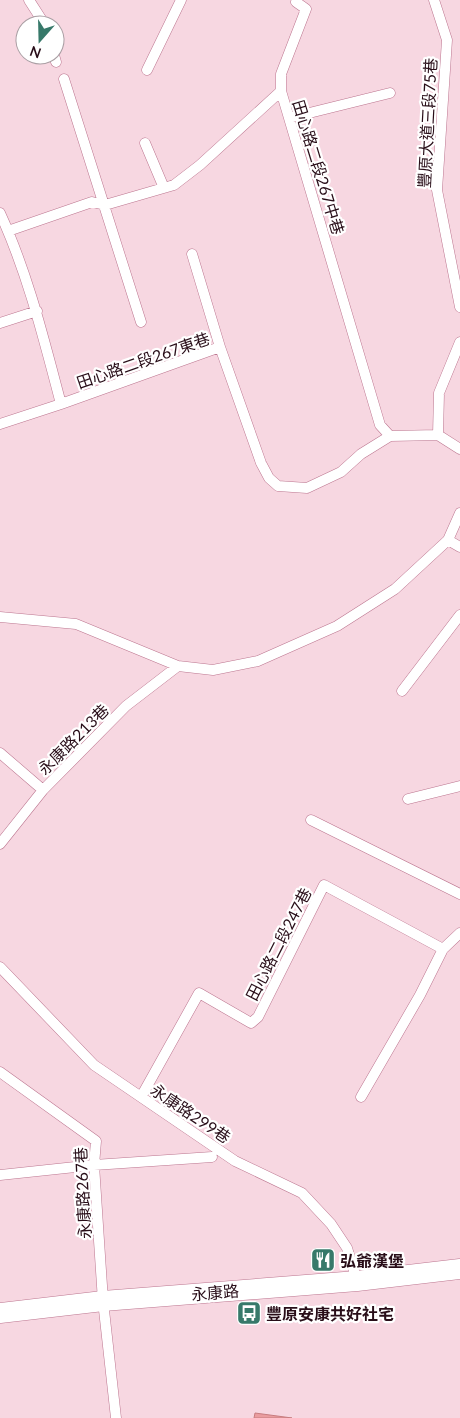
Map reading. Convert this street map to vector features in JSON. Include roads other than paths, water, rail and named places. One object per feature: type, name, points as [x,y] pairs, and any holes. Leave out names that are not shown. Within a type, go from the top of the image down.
[{"type":"street","name":"永康路","points":[[0,1314],[103,1301],[357,1281],[460,1269]]},
{"type":"lane","points":[[29,0],[39,15]]},
{"type":"lane","points":[[147,70],[181,0]]},
{"type":"lane","name":"豐原大道三段75巷","points":[[434,0],[446,40],[437,190],[460,307]]},
{"type":"lane","points":[[281,91],[281,74],[306,9],[295,1]]},
{"type":"lane","points":[[64,79],[141,322]]},
{"type":"lane","name":"田心路二段267中巷","points":[[8,230],[92,202],[105,205],[174,184],[200,165],[281,91],[380,425],[390,436]]},
{"type":"lane","points":[[289,118],[390,93]]},
{"type":"lane","points":[[145,143],[164,188]]},
{"type":"lane","name":"田心路二段267東巷","points":[[0,213],[37,311],[61,404],[220,348],[261,463],[269,478],[278,486],[307,488],[341,472],[361,454],[390,436]]},
{"type":"lane","points":[[192,254],[220,348]]},
{"type":"lane","points":[[0,323],[37,311]]},
{"type":"lane","points":[[438,436],[439,393],[460,342]]},
{"type":"lane","points":[[0,424],[61,404]]},
{"type":"lane","points":[[390,436],[438,436],[460,449]]},
{"type":"lane","points":[[0,617],[76,624],[178,666],[213,670],[258,661],[337,626],[395,589],[448,540],[460,513]]},
{"type":"lane","points":[[448,540],[460,548]]},
{"type":"lane","points":[[402,691],[460,616]]},
{"type":"lane","name":"永康路213巷","points":[[0,844],[43,790],[126,706],[178,666]]},
{"type":"lane","points":[[0,753],[43,790]]},
{"type":"lane","points":[[408,799],[460,786]]},
{"type":"lane","points":[[311,820],[460,894]]},
{"type":"lane","name":"田心路二段247巷","points":[[141,1097],[199,993],[250,1023],[258,1017],[324,884],[443,949]]},
{"type":"lane","points":[[361,1097],[420,995],[443,949],[460,933]]},
{"type":"lane","name":"永康路299巷","points":[[0,967],[94,1065],[235,1161],[302,1193],[331,1224],[347,1248],[357,1281]]},
{"type":"lane","name":"永康路267巷","points":[[0,1072],[96,1141],[94,1165],[103,1301],[116,1418]]},
{"type":"lane","points":[[0,1175],[94,1165],[212,1157]]},
{"type":"place","name":"弘爺漢堡","points":[[323,1260]]},
{"type":"place","name":"豐原安康共好社宅","points":[[249,1313]]}]
